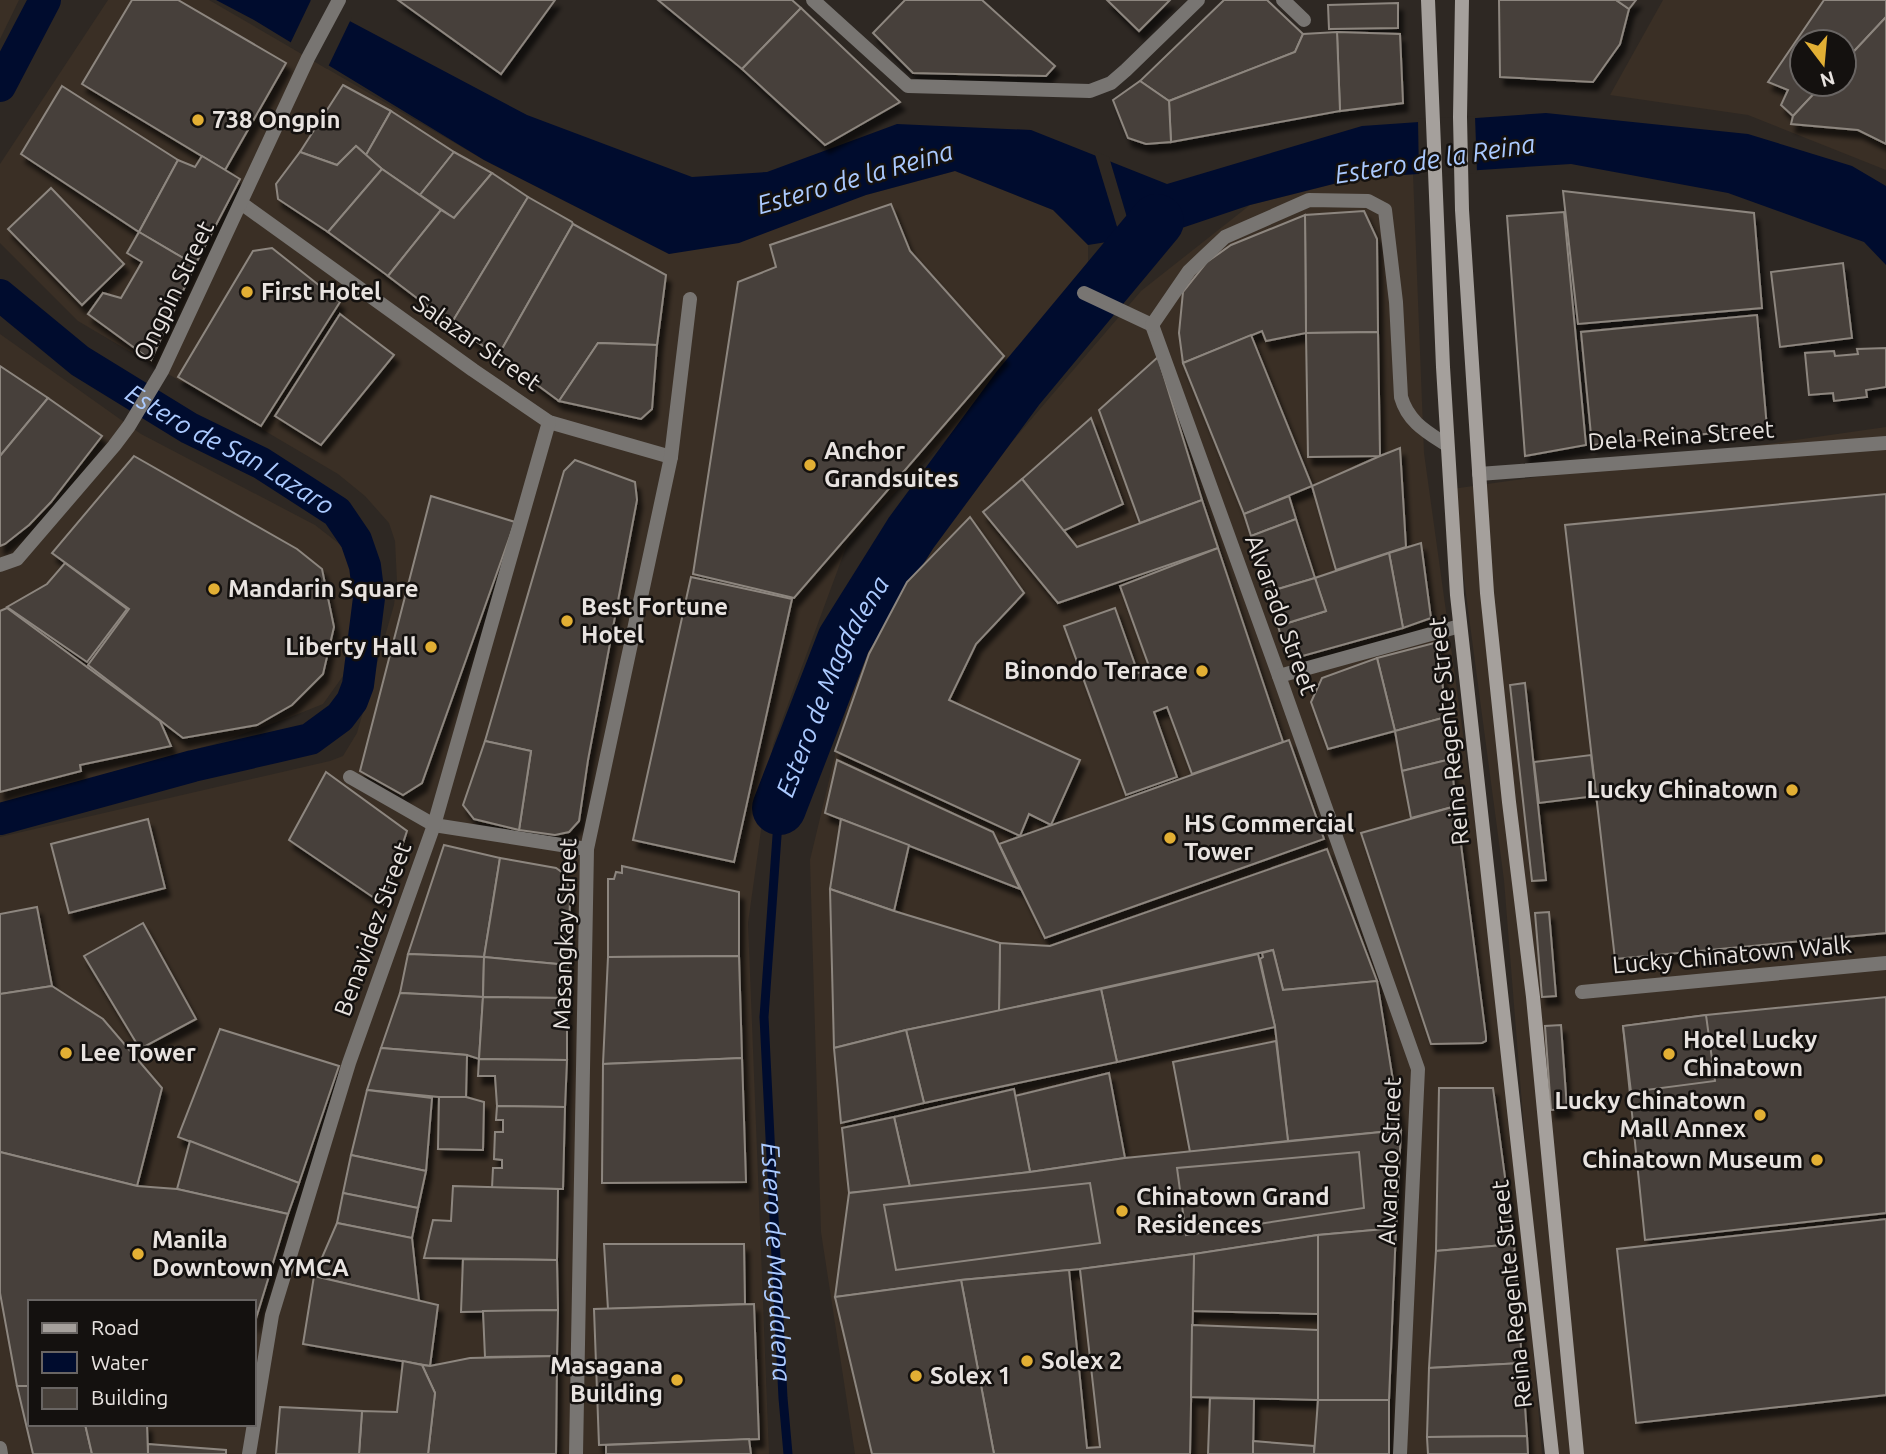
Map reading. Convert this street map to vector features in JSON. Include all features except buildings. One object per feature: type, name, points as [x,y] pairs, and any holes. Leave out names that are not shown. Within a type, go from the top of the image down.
[{"type":"main road","name":"Reina Regente Street","points":[[1428,0],[1447,446],[1460,626],[1552,1454]]},
{"type":"main road","name":"Reina Regente Street","points":[[1462,0],[1462,211],[1489,614],[1532,997],[1577,1454]]},
{"type":"street","points":[[813,0],[830,5],[908,86],[1090,91],[1111,83],[1198,0]]},
{"type":"street","points":[[1283,0],[1304,20]]},
{"type":"street","name":"Ongpin Street","points":[[0,565],[17,559],[114,446],[162,371],[308,58],[337,2]]},
{"type":"street","points":[[1084,293],[1152,325],[1189,271],[1225,237],[1309,200],[1368,201],[1385,210],[1396,302],[1401,397],[1404,408],[1418,426],[1447,446]]},
{"type":"street","name":"Salazar Street","points":[[241,203],[549,422],[671,457]]},
{"type":"street","name":"Masangkay Street","points":[[576,1454],[587,849],[671,457],[690,299]]},
{"type":"street","name":"Alvarado Street","points":[[1152,325],[1418,1069],[1400,1454]]},
{"type":"street","name":"Benavidez Street","points":[[256,1412],[272,1315],[349,1063],[434,825],[549,422]]},
{"type":"street","name":"Dela Reina Street","points":[[1479,474],[1886,443]]},
{"type":"street","points":[[1279,677],[1460,626]]},
{"type":"street","points":[[350,777],[434,825],[587,849]]},
{"type":"street","name":"Lucky Chinatown Walk","points":[[1582,992],[1886,963]]},
{"type":"street","name":"Benavidez Street","points":[[249,1454],[254,1426]]},
{"type":"street","points":[[0,1448],[1,1454]]},
{"type":"shaded area","points":[[0,0],[19,0],[0,39]]},
{"type":"shaded area","points":[[108,0],[209,0],[484,160],[669,254],[955,171],[1053,210],[1088,245],[1088,290],[848,542],[773,745],[748,923],[769,1454],[0,1454],[0,837],[343,756],[357,733],[394,605],[397,582],[395,541],[389,523],[365,496],[338,474],[78,321],[0,243],[0,164]]},
{"type":"shaded area","points":[[1663,0],[1886,0],[1886,170],[1748,115],[1610,95]]},
{"type":"shaded area","points":[[1413,174],[1424,453],[1511,1079],[1542,1454],[855,1454],[821,1232],[810,860],[861,647],[986,472],[1141,291],[1250,205],[1357,178]]},
{"type":"shaded area","points":[[0,334],[141,434],[315,525],[342,546],[351,560],[358,591],[355,624],[343,676],[323,704],[214,744],[0,804]]},
{"type":"shaded area","points":[[1886,427],[1886,1454],[1550,1454],[1504,880],[1452,489]]},
{"type":"water","name":"Estero de la Reina","points":[[216,0],[310,0],[527,115],[692,177],[767,172],[897,124],[1031,130],[1167,184],[1362,126],[1546,113],[1748,134],[1852,166],[1886,186],[1886,265],[1864,242],[1728,193],[1571,164],[1357,178],[1250,205],[1170,232],[1088,245],[1053,210],[955,171],[866,195],[739,243],[669,254],[484,160],[254,20]]},
{"type":"pier","points":[[311,0],[318,0],[352,17],[327,69],[289,46]]},
{"type":"pier","points":[[1475,116],[1477,173],[1419,177],[1418,119]]},
{"type":"pier","points":[[1094,151],[1109,157],[1134,241],[1122,243]]},
{"type":"waterway","name":"Estero de San Lazaro","points":[[0,86],[45,0]]},
{"type":"waterway","name":"Estero de Magdalena","points":[[779,808],[844,640],[911,533],[1018,388],[1157,221]]},
{"type":"waterway","name":"Estero de San Lazaro","points":[[0,295],[80,361],[189,428],[261,463],[337,512],[356,540],[365,566],[369,598],[358,685],[352,701],[340,717],[310,739],[193,766],[0,819]]},
{"type":"waterway","name":"Estero de Magdalena","points":[[779,808],[764,1017],[788,1454]]},
{"type":"place","name":"738 Ongpin","points":[[198,120]]},
{"type":"place","name":"First Hotel","points":[[247,292]]},
{"type":"place","name":"Anchor Grandsuites","points":[[810,465]]},
{"type":"place","name":"Mandarin Square","points":[[214,589]]},
{"type":"place","name":"Best Fortune Hotel","points":[[567,621]]},
{"type":"place","name":"Liberty Hall","points":[[431,647]]},
{"type":"place","name":"Binondo Terrace","points":[[1202,671]]},
{"type":"place","name":"Lucky Chinatown","points":[[1792,790]]},
{"type":"place","name":"HS Commercial Tower","points":[[1170,838]]},
{"type":"place","name":"Lee Tower","points":[[66,1053]]},
{"type":"place","name":"Hotel Lucky Chinatown","points":[[1669,1054]]},
{"type":"place","name":"Lucky Chinatown Mall Annex","points":[[1760,1115]]},
{"type":"place","name":"Chinatown Museum","points":[[1817,1160]]},
{"type":"place","name":"Chinatown Grand Residences","points":[[1122,1211]]},
{"type":"place","name":"Manila Downtown YMCA","points":[[138,1254]]},
{"type":"place","name":"Solex 2","points":[[1027,1361]]},
{"type":"place","name":"Solex 1","points":[[916,1376]]},
{"type":"place","name":"Masagana Building","points":[[677,1380]]}]
